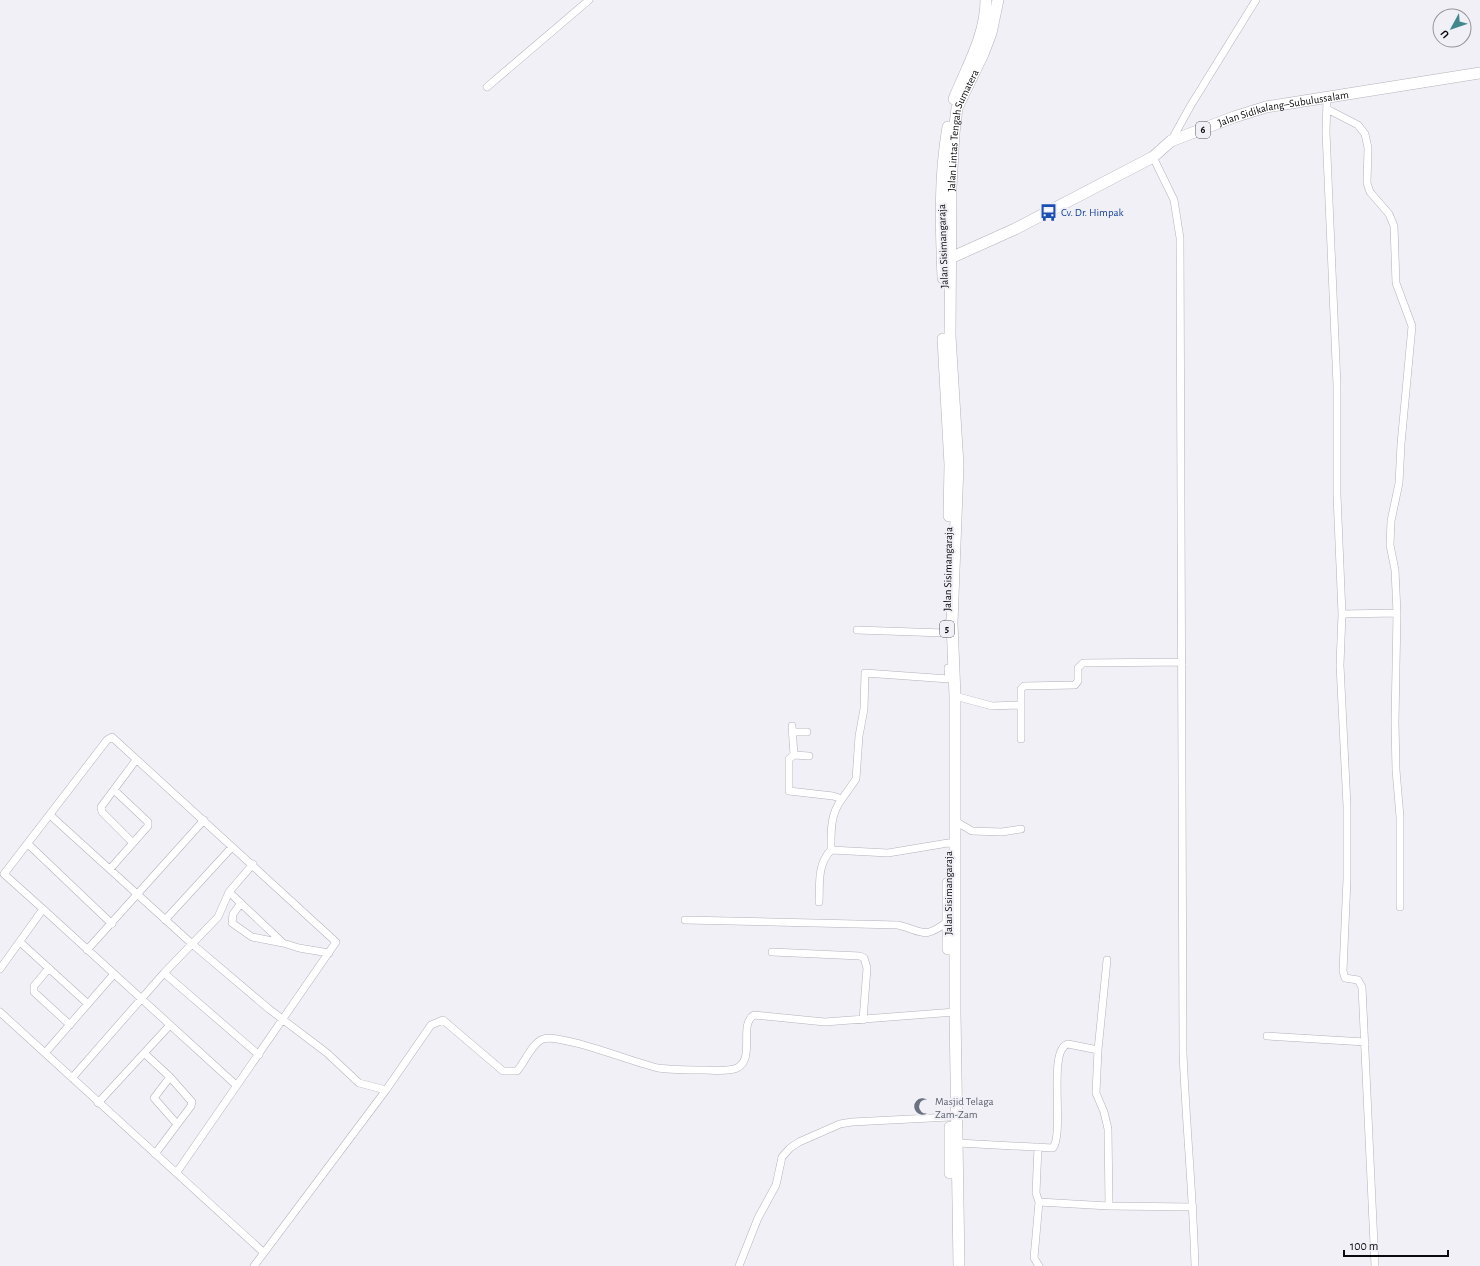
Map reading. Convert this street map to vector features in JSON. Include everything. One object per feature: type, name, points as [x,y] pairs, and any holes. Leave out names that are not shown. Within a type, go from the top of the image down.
[{"type":"highway","name":"Jalan Sisimangaraja","points":[[952,1266],[953,1013],[951,922],[950,623],[954,465],[948,358],[949,262],[941,195],[945,144],[954,100],[978,44],[986,10],[986,0]]},
{"type":"highway","name":"Jalan Lintas Tengah Sumatera","points":[[949,262],[952,155],[957,108],[988,40],[998,0]]},
{"type":"highway","name":"Jalan Sidikalang–Subulussalam","points":[[949,262],[1153,157],[1171,142],[1234,117],[1266,107],[1327,104],[1480,73]]},
{"type":"highway","name":"Jalan Sisimangaraja","points":[[951,669],[955,696],[955,820],[951,843]]},
{"type":"highway","name":"Jalan Sisimangaraja","points":[[952,1110],[958,1143],[959,1266]]},
{"type":"street","points":[[487,87],[589,0]]},
{"type":"street","points":[[1171,142],[1191,105],[1256,0]]},
{"type":"street","points":[[1327,104],[1358,126],[1365,134],[1368,148],[1367,183],[1370,192],[1388,214],[1394,226],[1396,283],[1412,326],[1401,444],[1399,483],[1391,522],[1390,546],[1395,570],[1397,613],[1395,722],[1396,770],[1400,817],[1400,907]]},
{"type":"street","points":[[1327,104],[1337,385],[1337,496],[1342,614],[1340,666],[1346,798],[1347,879],[1343,971],[1345,978],[1358,980],[1362,984],[1375,1266]]},
{"type":"street","points":[[1153,157],[1174,200],[1180,238],[1183,1053],[1188,1160],[1193,1206],[1195,1266]]},
{"type":"street","points":[[1342,614],[1397,613]]},
{"type":"street","points":[[858,630],[944,633],[950,623]]},
{"type":"street","points":[[1021,739],[1020,705],[1022,687],[1073,686],[1077,683],[1078,666],[1083,663],[1182,662]]},
{"type":"street","points":[[819,902],[820,878],[823,859],[831,850],[832,822],[836,807],[856,779],[865,673],[949,679],[951,669]]},
{"type":"street","points":[[955,696],[992,706],[1020,705]]},
{"type":"street","points":[[794,755],[792,729],[807,732]]},
{"type":"street","points":[[176,1172],[236,1085],[259,1055],[282,1019],[336,942],[254,864],[232,847],[112,737],[110,737],[28,844],[2,872],[236,1085]]},
{"type":"street","points":[[809,756],[794,755],[789,759],[789,788],[791,792],[833,796],[842,799]]},
{"type":"street","points":[[133,843],[101,811],[101,807],[136,760]]},
{"type":"street","points":[[110,870],[148,826],[148,822],[114,790]]},
{"type":"street","points":[[50,815],[191,943],[282,1019],[327,1053],[359,1083],[386,1090]]},
{"type":"street","points":[[87,950],[204,820]]},
{"type":"street","points":[[955,820],[972,831],[1002,832],[1021,829]]},
{"type":"street","points":[[831,850],[888,853],[951,843]]},
{"type":"street","points":[[28,844],[112,924]]},
{"type":"street","points":[[165,920],[232,847]]},
{"type":"street","points":[[72,1078],[191,943],[218,916],[229,892],[254,864]]},
{"type":"street","points":[[229,892],[283,943]]},
{"type":"street","points":[[241,903],[233,914],[232,923],[252,937],[283,943],[299,948],[329,953]]},
{"type":"street","points":[[0,969],[43,909]]},
{"type":"street","points":[[686,920],[898,925],[923,933],[933,932],[951,922]]},
{"type":"street","points":[[20,942],[88,1004]]},
{"type":"street","points":[[772,952],[860,956],[864,958],[867,968],[863,1020]]},
{"type":"street","points":[[1107,960],[1098,1050],[1096,1093],[1104,1112],[1108,1129],[1109,1206]]},
{"type":"street","points":[[49,968],[34,986],[34,992],[70,1025]]},
{"type":"street","points":[[164,973],[259,1055]]},
{"type":"street","points":[[45,1053],[114,974]]},
{"type":"street","points":[[0,1012],[263,1252]]},
{"type":"street","points":[[254,1266],[263,1252],[386,1090],[431,1025],[443,1020],[496,1065],[508,1072],[517,1071],[537,1043],[549,1037],[569,1041],[633,1062],[659,1068],[716,1070],[738,1068],[745,1057],[748,1025],[754,1015],[825,1022],[953,1013]]},
{"type":"street","points":[[98,1103],[170,1026]]},
{"type":"street","points":[[1267,1036],[1365,1042]]},
{"type":"street","points":[[958,1143],[1051,1149],[1054,1146],[1057,1116],[1057,1088],[1060,1050],[1068,1044],[1098,1050]]},
{"type":"street","points":[[144,1053],[170,1077],[192,1102],[191,1106],[155,1154]]},
{"type":"street","points":[[170,1077],[154,1098],[177,1124]]},
{"type":"street","points":[[739,1266],[758,1218],[776,1185],[782,1158],[790,1148],[840,1124],[952,1110]]},
{"type":"street","points":[[1038,1147],[1036,1193],[1039,1202],[1034,1258],[1039,1266]]},
{"type":"street","points":[[1039,1202],[1109,1206],[1193,1206]]},
{"type":"place","name":"Cv. Dr. Himpak","points":[[1048,212]]},
{"type":"place","name":"Masjid Telaga Zam-Zam","points":[[922,1107]]}]
